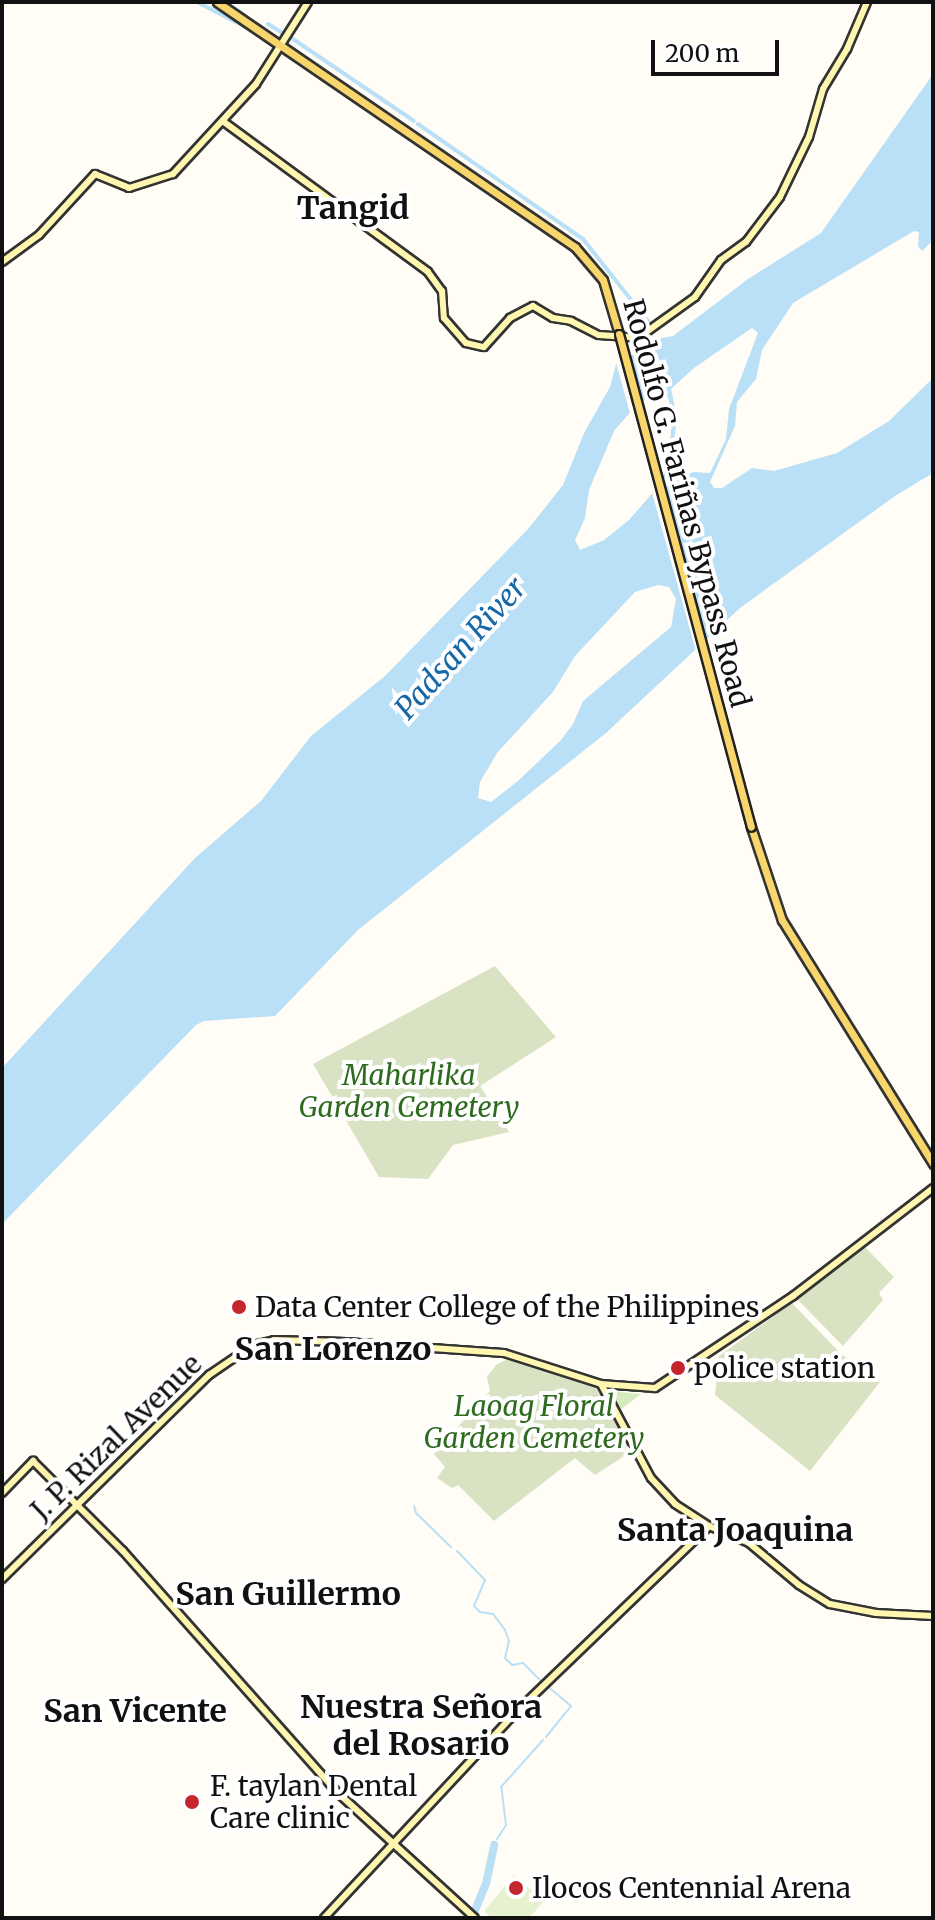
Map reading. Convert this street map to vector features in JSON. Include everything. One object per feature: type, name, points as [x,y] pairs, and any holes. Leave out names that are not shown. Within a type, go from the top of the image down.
[{"type":"main road","name":"Rodolfo G. Fariñas Bypass Road","points":[[217,2],[575,247],[603,280],[751,827],[782,920],[933,1164]]},
{"type":"main road","points":[[2,262],[39,235],[95,174],[129,188],[151,178],[168,177],[224,122],[256,84],[308,2]]},
{"type":"main road","points":[[224,122],[428,272],[442,291],[444,318],[466,343],[484,347],[510,318],[533,306],[553,318],[571,321],[605,337],[638,338],[695,297],[721,260],[746,242],[780,197],[809,137],[823,89],[847,49],[867,2]]},
{"type":"main road","name":"J. P. Rizal Avenue","points":[[2,1579],[209,1375],[237,1354],[268,1341],[426,1346],[504,1353],[601,1384],[638,1388],[661,1385],[769,1313],[933,1188]]},
{"type":"main road","points":[[601,1384],[656,1485],[675,1504],[709,1526],[749,1543],[799,1585],[830,1604],[876,1613],[933,1616]]},
{"type":"main road","points":[[2,1493],[33,1461],[79,1505],[334,1790],[473,1916]]},
{"type":"main road","points":[[324,1918],[515,1713],[709,1526]]},
{"type":"green space","name":"Maharlika Garden Cemetery","points":[[495,966],[556,1037],[480,1086],[509,1132],[453,1145],[428,1179],[379,1177],[313,1064]]},
{"type":"green space","points":[[864,1246],[894,1277],[879,1293],[883,1300],[843,1346],[796,1298]]},
{"type":"green space","points":[[792,1303],[841,1354],[880,1382],[810,1471],[715,1395],[719,1356]]},
{"type":"green space","name":"Laoag Floral Garden Cemetery","points":[[510,1358],[594,1385],[632,1451],[595,1475],[575,1458],[494,1521],[458,1485],[452,1488],[437,1478],[445,1467],[434,1454],[490,1391],[487,1377],[496,1365]]},
{"type":"green space","points":[[607,1391],[641,1394],[620,1410]]},
{"type":"green space","name":"Ilocos Centennial Arena","points":[[514,1875],[544,1901],[529,1918],[492,1918],[484,1911]]},
{"type":"water","name":"Padsan River","points":[[933,74],[933,240],[922,251],[918,246],[919,232],[914,231],[793,303],[762,350],[756,379],[737,402],[735,426],[710,482],[714,488],[722,488],[752,468],[774,471],[837,453],[889,421],[933,378],[933,473],[895,496],[740,608],[606,733],[358,930],[275,1016],[204,1021],[196,1025],[2,1224],[2,1068],[195,858],[261,801],[311,736],[385,676],[529,528],[563,485],[584,433],[610,387],[616,364],[662,338],[673,336],[748,279],[821,233]],"holes":[[[752,328],[758,333],[729,409],[726,439],[710,473],[693,472],[667,486],[665,479],[673,451],[677,417],[671,389],[694,368]],[[658,389],[664,390],[669,400],[671,434],[662,482],[629,520],[604,540],[580,550],[575,540],[585,518],[589,490],[614,431],[633,409]],[[658,585],[669,587],[676,599],[671,627],[583,701],[573,724],[561,740],[518,781],[491,802],[478,798],[480,782],[497,753],[553,692],[575,656],[635,592]]]},
{"type":"pier","points":[[621,355],[642,407],[631,417],[615,359]]},
{"type":"pier","points":[[658,480],[706,647],[697,655],[651,489]]},
{"type":"waterway","points":[[197,2],[251,30]]},
{"type":"waterway","points":[[268,24],[284,34]]},
{"type":"waterway","points":[[287,35],[414,121]]},
{"type":"waterway","points":[[418,124],[583,239],[651,325]]},
{"type":"waterway","points":[[414,1506],[416,1513],[451,1547]]},
{"type":"waterway","points":[[457,1551],[485,1580],[474,1606],[480,1612],[493,1614],[505,1630],[509,1641],[505,1658],[512,1665],[523,1663],[542,1682]]},
{"type":"waterway","points":[[546,1737],[571,1706],[548,1687]]},
{"type":"waterway","points":[[497,1839],[506,1825],[501,1787],[543,1740]]},
{"type":"waterway","points":[[472,1918],[486,1884],[494,1845]]},
{"type":"place","name":"Data Center College of the Philippines","points":[[239,1307]]},
{"type":"place","name":"police station","points":[[678,1368]]},
{"type":"place","name":"F. taylan Dental Care clinic","points":[[192,1802]]},
{"type":"place","name":"Ilocos Centennial Arena","points":[[516,1888]]},
{"type":"district","name":"Tangid","points":[[353,208]]},
{"type":"district","name":"San Lorenzo","points":[[333,1349]]},
{"type":"district","name":"Santa Joaquina","points":[[735,1530]]},
{"type":"district","name":"San Guillermo","points":[[288,1594]]},
{"type":"district","name":"San Vicente","points":[[135,1711]]},
{"type":"district","name":"Nuestra Señora del Rosario","points":[[421,1726]]}]
